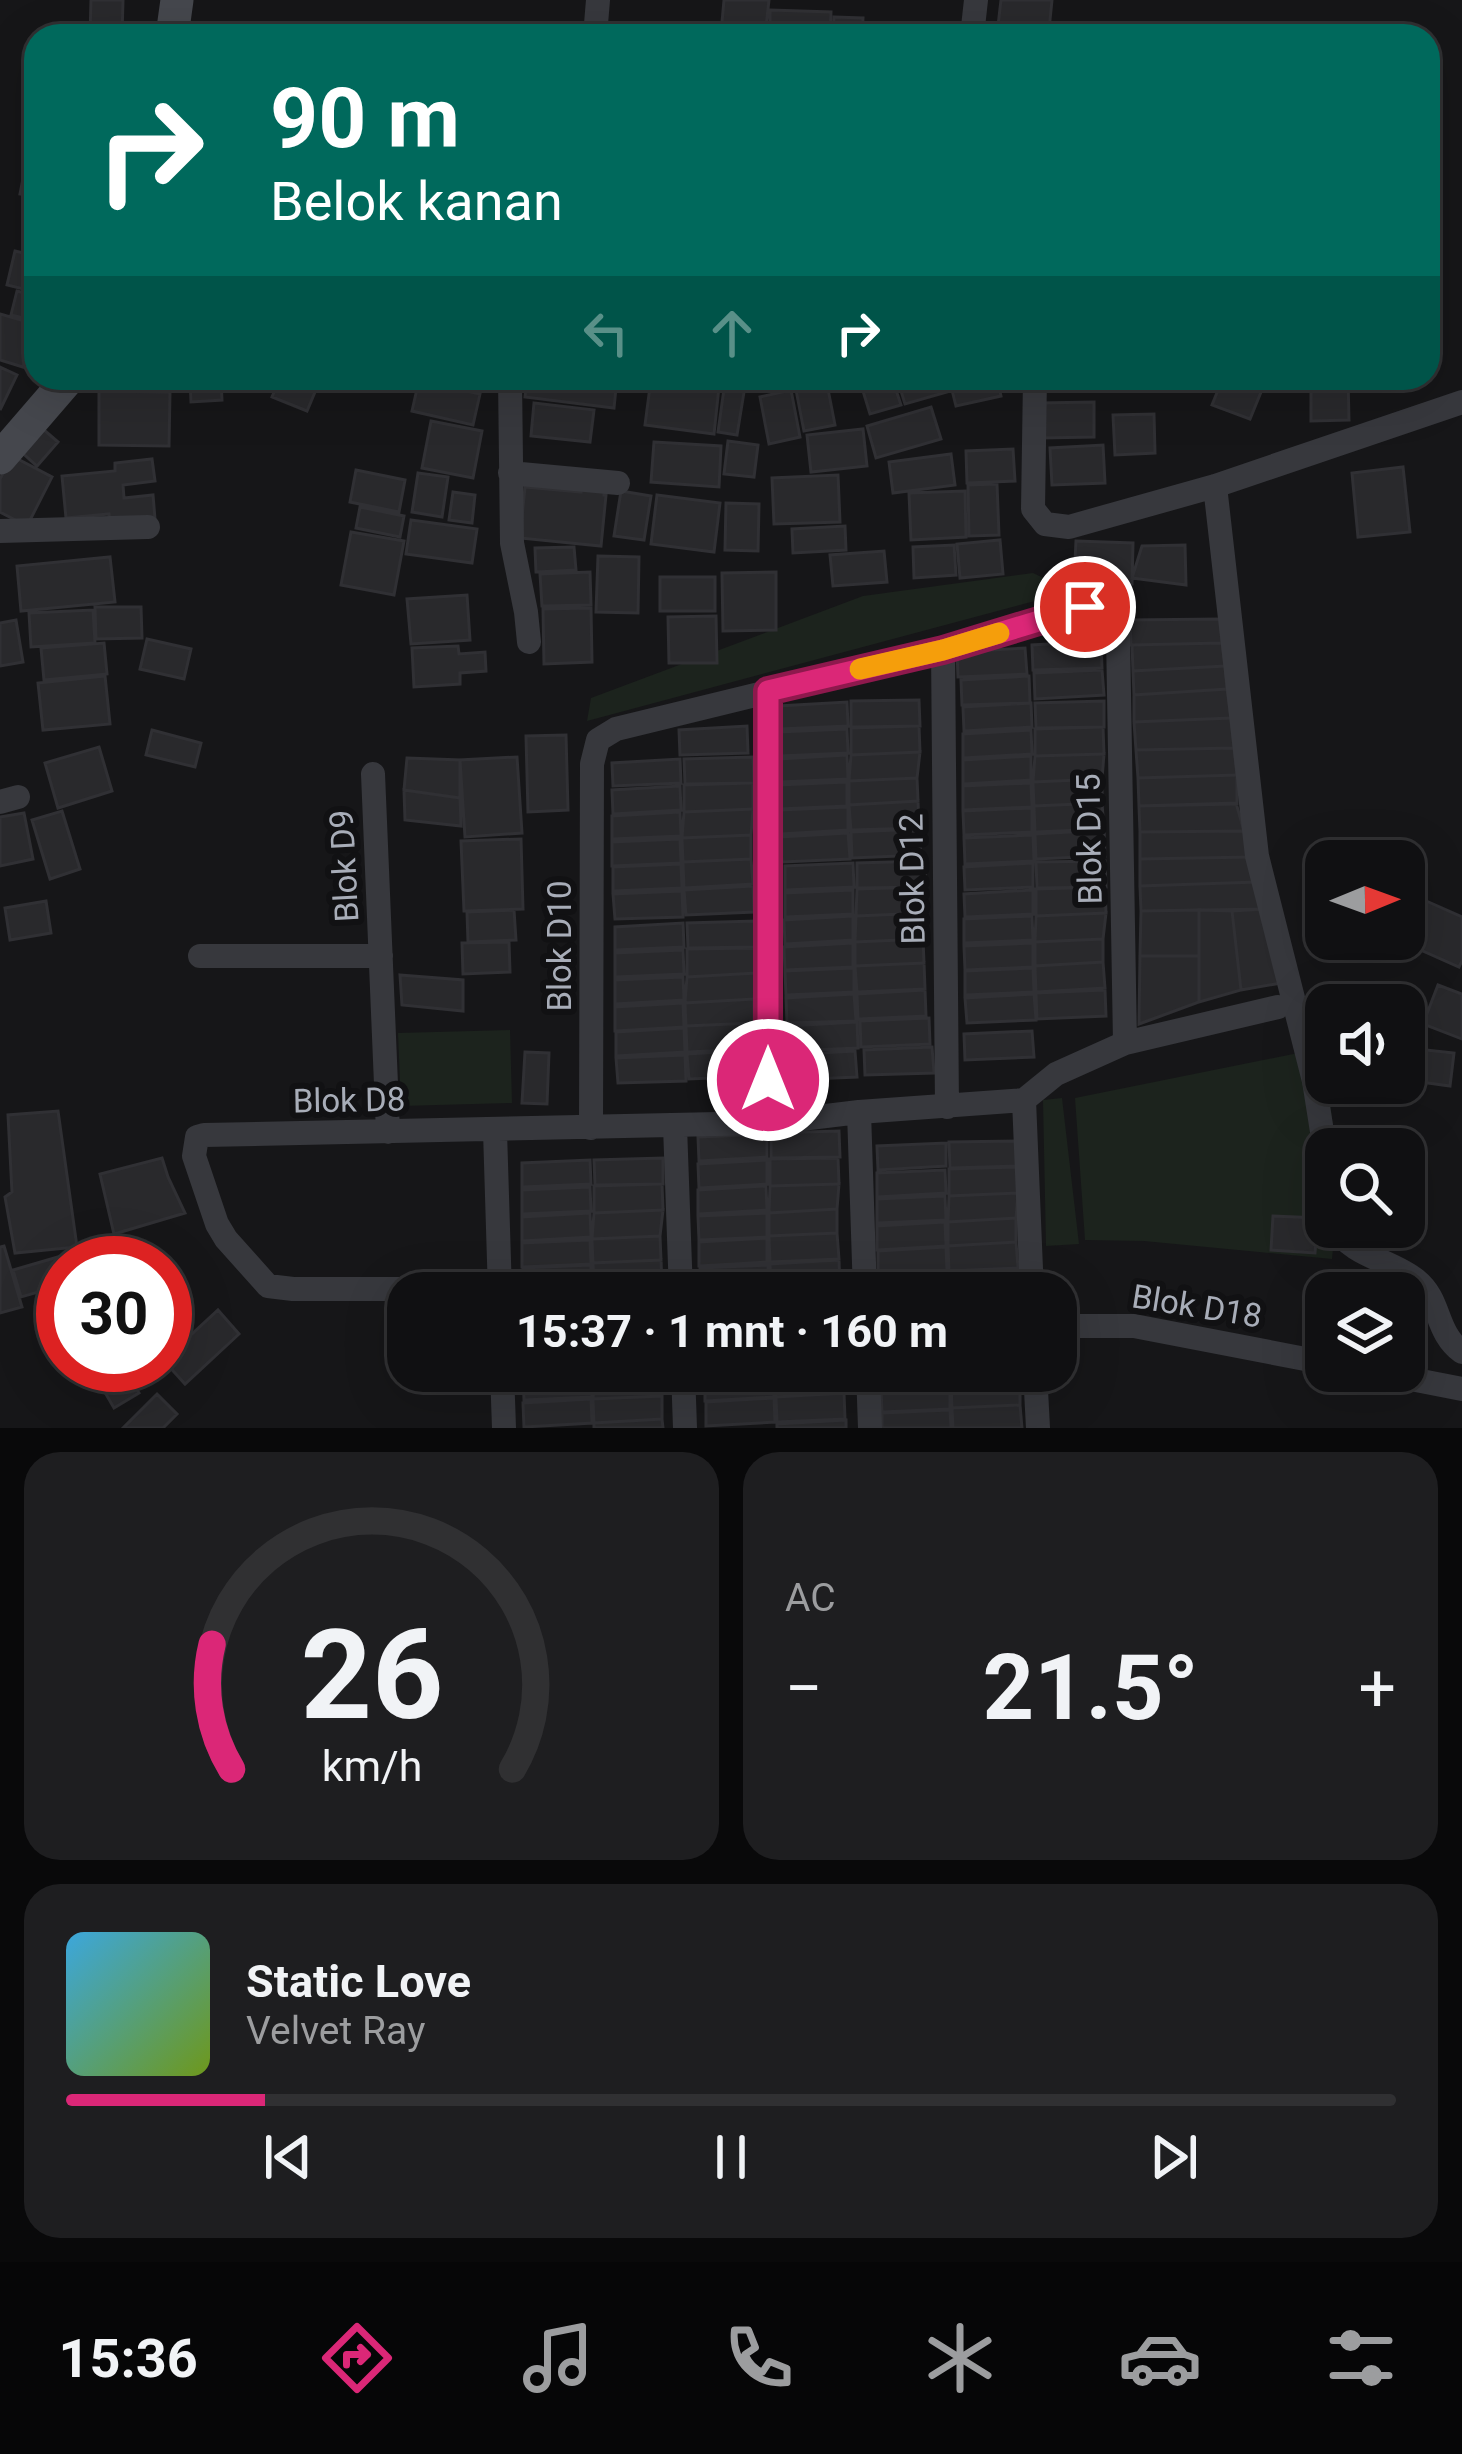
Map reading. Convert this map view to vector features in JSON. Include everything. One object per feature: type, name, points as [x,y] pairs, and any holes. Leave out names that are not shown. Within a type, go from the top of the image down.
[{"type":"main road","points":[[0,458],[59,390]]},
{"type":"street","points":[[511,390],[512,543],[529,642]]},
{"type":"street","points":[[1035,390],[1033,509],[1045,524],[1069,527],[1215,486],[1462,402]]},
{"type":"street","points":[[510,473],[617,483]]},
{"type":"street","points":[[1215,486],[1257,856],[1314,1081],[1321,1128]]},
{"type":"street","points":[[0,531],[148,527]]},
{"type":"street","name":"Blok D15","points":[[943,650],[1085,607],[1110,617],[1118,634],[1125,1043]]},
{"type":"street","points":[[768,1123],[768,691],[943,650]]},
{"type":"street","name":"Blok D12","points":[[943,650],[947,1107]]},
{"type":"street","name":"Blok D10","points":[[591,1128],[592,764],[598,740],[616,729],[768,691]]},
{"type":"street","name":"Blok D9","points":[[373,774],[388,1132]]},
{"type":"street","name":"Blok D9","points":[[200,956],[381,956]]},
{"type":"street","points":[[1031,1272],[1024,1100],[1055,1074],[1125,1043],[1278,1007]]},
{"type":"street","name":"Blok D8","points":[[387,1290],[268,1286],[217,1224],[194,1156],[197,1137],[768,1123],[1024,1100]]},
{"type":"street","points":[[859,1112],[864,1272]]},
{"type":"street","points":[[675,1126],[680,1272]]},
{"type":"street","points":[[495,1130],[499,1272]]},
{"type":"street","points":[[1356,1248],[1402,1269],[1430,1293],[1443,1334],[1462,1352]]},
{"type":"street","name":"Blok D18","points":[[1077,1326],[1134,1326],[1305,1359]]},
{"type":"street","points":[[1425,1382],[1462,1389]]},
{"type":"street","points":[[503,1392],[504,1428]]},
{"type":"street","points":[[684,1392],[685,1428]]},
{"type":"street","points":[[869,1392],[870,1428]]},
{"type":"street","points":[[1037,1392],[1038,1428]]},
{"type":"shaded area","points":[[1033,573],[1065,588],[1061,594],[587,721],[591,698],[863,596]]},
{"type":"shaded area","points":[[510,1030],[512,1103],[401,1106],[398,1033]]},
{"type":"shaded area","points":[[1305,1052],[1305,1104],[1330,1104],[1333,1128],[1305,1128],[1305,1248],[1333,1248],[1332,1259],[1085,1240],[1075,1098]]},
{"type":"shaded area","points":[[1062,1098],[1079,1244],[1046,1246],[1043,1100]]},
{"type":"building","points":[[91,0],[123,0],[122,24],[90,24]]},
{"type":"building","points":[[724,0],[769,0],[766,24],[722,24]]},
{"type":"building","points":[[1001,0],[1052,0],[1050,24],[998,24]]},
{"type":"building","points":[[770,10],[831,12],[830,24],[770,24]]},
{"type":"building","points":[[834,17],[863,18],[863,24],[834,24]]},
{"type":"building","points":[[15,251],[24,253],[24,289],[7,285]]},
{"type":"building","points":[[17,291],[24,293],[24,318],[11,315]]},
{"type":"building","points":[[0,314],[24,321],[24,363],[23,367],[0,360]]},
{"type":"building","points":[[0,367],[17,375],[0,410]]},
{"type":"building","points":[[190,390],[222,390],[222,400],[191,402]]},
{"type":"building","points":[[275,390],[315,392],[307,411],[272,397]]},
{"type":"building","points":[[417,390],[480,394],[473,425],[412,411]]},
{"type":"building","points":[[526,390],[616,390],[614,408],[525,397]]},
{"type":"building","points":[[650,390],[719,390],[714,434],[645,425]]},
{"type":"building","points":[[724,390],[744,392],[737,435],[718,432]]},
{"type":"building","points":[[791,390],[800,437],[769,444],[760,397]]},
{"type":"building","points":[[796,390],[828,390],[835,425],[804,431]]},
{"type":"building","points":[[863,390],[896,390],[901,405],[870,414]]},
{"type":"building","points":[[901,390],[946,390],[947,392],[905,404]]},
{"type":"building","points":[[952,390],[1000,390],[1001,396],[956,406]]},
{"type":"building","points":[[1218,390],[1261,392],[1250,419],[1212,405]]},
{"type":"building","points":[[1311,390],[1348,390],[1349,420],[1311,421]]},
{"type":"building","points":[[99,391],[170,392],[169,446],[99,445]]},
{"type":"building","points":[[1094,402],[1094,437],[1041,438],[1040,403]]},
{"type":"building","points":[[534,403],[594,410],[590,442],[531,436]]},
{"type":"building","points":[[931,407],[941,439],[876,458],[867,426]]},
{"type":"building","points":[[1154,414],[1155,453],[1115,455],[1113,415]]},
{"type":"building","points":[[431,421],[482,431],[473,478],[422,468]]},
{"type":"building","points":[[37,424],[58,442],[37,466],[17,448]]},
{"type":"building","points":[[863,429],[867,466],[811,472],[807,435]]},
{"type":"building","points":[[728,441],[758,445],[754,477],[724,474]]},
{"type":"building","points":[[654,442],[721,446],[719,487],[651,482]]},
{"type":"building","points":[[1103,445],[1105,483],[1052,485],[1050,448]]},
{"type":"building","points":[[1013,449],[1015,481],[967,483],[966,451]]},
{"type":"building","points":[[951,454],[955,485],[893,493],[889,462]]},
{"type":"building","points":[[12,456],[52,477],[27,526],[0,512],[0,479]]},
{"type":"building","points":[[152,459],[155,481],[123,485],[124,498],[153,495],[155,519],[110,524],[109,514],[66,518],[62,476],[115,471],[115,463]]},
{"type":"building","points":[[1403,467],[1410,532],[1358,537],[1352,473]]},
{"type":"building","points":[[356,470],[405,480],[399,512],[350,502]]},
{"type":"building","points":[[418,473],[448,477],[442,517],[412,512]]},
{"type":"building","points":[[838,475],[840,522],[774,524],[772,478]]},
{"type":"building","points":[[581,482],[604,484],[601,546],[520,538],[525,487],[581,492]]},
{"type":"building","points":[[997,484],[999,535],[969,536],[968,485]]},
{"type":"building","points":[[621,491],[651,496],[644,540],[614,536]]},
{"type":"building","points":[[965,491],[966,537],[911,540],[909,493]]},
{"type":"building","points":[[453,492],[475,495],[472,523],[449,520]]},
{"type":"building","points":[[657,495],[720,503],[714,552],[651,544]]},
{"type":"building","points":[[726,503],[759,504],[758,551],[725,550]]},
{"type":"building","points":[[360,507],[404,516],[400,537],[356,528]]},
{"type":"building","points":[[411,520],[477,529],[472,563],[406,554]]},
{"type":"building","points":[[845,526],[846,550],[793,553],[792,529]]},
{"type":"building","points":[[351,532],[404,541],[394,595],[341,585]]},
{"type":"building","points":[[1000,540],[1003,574],[960,578],[957,544]]},
{"type":"building","points":[[1076,541],[1133,543],[1132,584],[1074,582]]},
{"type":"building","points":[[954,545],[956,575],[914,578],[913,547]]},
{"type":"building","points":[[1185,545],[1186,585],[1132,578],[1142,546]]},
{"type":"building","points":[[574,547],[576,570],[536,572],[535,548]]},
{"type":"building","points":[[884,551],[887,582],[833,586],[830,555]]},
{"type":"building","points":[[598,556],[639,557],[638,613],[596,612]]},
{"type":"building","points":[[110,557],[115,602],[21,611],[17,566]]},
{"type":"building","points":[[590,572],[591,605],[542,606],[540,574]]},
{"type":"building","points":[[776,572],[776,630],[723,631],[722,573]]},
{"type":"building","points":[[660,577],[715,577],[715,611],[660,611]]},
{"type":"building","points":[[467,595],[470,640],[411,644],[407,599]]},
{"type":"building","points":[[95,607],[141,607],[142,638],[96,639]]},
{"type":"building","points":[[591,608],[592,662],[544,664],[543,609]]},
{"type":"building","points":[[93,610],[95,643],[31,647],[29,613]]},
{"type":"building","points":[[716,616],[717,663],[669,663],[668,617]]},
{"type":"building","points":[[1220,619],[1222,643],[1131,645],[1130,620]]},
{"type":"building","points":[[16,620],[23,662],[0,666],[0,623]]},
{"type":"building","points":[[147,639],[191,649],[184,679],[140,669]]},
{"type":"building","points":[[1101,641],[1102,668],[1033,670],[1032,645]]},
{"type":"building","points":[[104,643],[107,674],[44,680],[41,648]]},
{"type":"building","points":[[1222,643],[1225,666],[1133,671],[1132,645]]},
{"type":"building","points":[[458,646],[459,654],[485,652],[486,671],[460,673],[460,684],[414,687],[412,648]]},
{"type":"building","points":[[1025,648],[1027,674],[958,677],[957,652]]},
{"type":"building","points":[[1225,666],[1227,689],[1134,695],[1133,671]]},
{"type":"building","points":[[1102,670],[1104,695],[1035,699],[1034,673]]},
{"type":"building","points":[[105,676],[110,724],[43,730],[38,683]]},
{"type":"building","points":[[1029,676],[1030,703],[962,705],[961,680]]},
{"type":"building","points":[[1227,689],[1231,718],[1134,722],[1134,695]]},
{"type":"building","points":[[919,700],[920,726],[851,727],[851,701]]},
{"type":"building","points":[[1104,701],[1104,727],[1036,728],[1035,703]]},
{"type":"building","points":[[847,702],[848,726],[779,729],[779,706]]},
{"type":"building","points":[[1031,703],[1032,727],[964,731],[963,707]]},
{"type":"building","points":[[1231,718],[1234,748],[1136,750],[1134,722]]},
{"type":"building","points":[[747,726],[748,753],[680,755],[679,730]]},
{"type":"building","points":[[919,726],[920,752],[851,755],[851,728]]},
{"type":"building","points":[[1103,727],[1104,754],[1035,756],[1035,729]]},
{"type":"building","points":[[847,729],[848,753],[779,756],[779,732]]},
{"type":"building","points":[[152,730],[201,743],[195,767],[146,755]]},
{"type":"building","points":[[1031,730],[1032,754],[963,758],[963,734]]},
{"type":"building","points":[[566,735],[568,810],[528,812],[526,736]]},
{"type":"building","points":[[99,747],[112,791],[58,808],[45,763]]},
{"type":"building","points":[[1234,748],[1237,775],[1138,778],[1136,750]]},
{"type":"building","points":[[920,752],[917,778],[849,781],[851,755]]},
{"type":"building","points":[[1104,754],[1102,779],[1033,782],[1035,756]]},
{"type":"building","points":[[847,755],[848,779],[779,782],[779,759]]},
{"type":"building","points":[[1031,756],[1031,780],[963,784],[963,760]]},
{"type":"building","points":[[517,757],[522,833],[465,837],[460,760]]},
{"type":"building","points":[[753,757],[754,783],[685,784],[684,759]]},
{"type":"building","points":[[407,758],[460,760],[460,798],[404,790]]},
{"type":"building","points":[[680,759],[681,783],[613,786],[612,763]]},
{"type":"building","points":[[1237,775],[1237,804],[1139,806],[1138,778]]},
{"type":"building","points":[[917,778],[918,801],[849,805],[849,781]]},
{"type":"building","points":[[1102,779],[1102,803],[1034,806],[1033,782]]},
{"type":"building","points":[[847,782],[847,806],[779,809],[779,785]]},
{"type":"building","points":[[753,783],[753,809],[684,812],[684,785]]},
{"type":"building","points":[[1031,783],[1032,807],[963,810],[963,786]]},
{"type":"building","points":[[680,786],[681,810],[613,814],[612,790]]},
{"type":"building","points":[[404,790],[460,798],[461,826],[405,820]]},
{"type":"building","points":[[918,801],[919,828],[851,830],[849,805]]},
{"type":"building","points":[[1102,803],[1104,829],[1035,832],[1034,806]]},
{"type":"building","points":[[1236,803],[1244,831],[1140,832],[1139,806]]},
{"type":"building","points":[[848,807],[848,830],[780,834],[780,810]]},
{"type":"building","points":[[1032,808],[1032,832],[964,835],[963,811]]},
{"type":"building","points":[[753,809],[751,835],[682,838],[684,812]]},
{"type":"building","points":[[62,811],[80,869],[50,879],[32,820]]},
{"type":"building","points":[[680,812],[681,836],[612,839],[612,816]]},
{"type":"building","points":[[24,813],[33,859],[0,866],[0,817]]},
{"type":"building","points":[[919,829],[921,855],[852,858],[851,832]]},
{"type":"building","points":[[1104,830],[1105,856],[1036,859],[1035,834]]},
{"type":"building","points":[[1244,831],[1251,857],[1140,859],[1140,832]]},
{"type":"building","points":[[848,833],[850,859],[782,862],[780,837]]},
{"type":"building","points":[[751,835],[751,859],[683,862],[682,838]]},
{"type":"building","points":[[1033,835],[1034,861],[965,864],[964,838]]},
{"type":"building","points":[[521,839],[523,909],[464,911],[461,841]]},
{"type":"building","points":[[680,839],[681,863],[612,866],[612,842]]},
{"type":"building","points":[[1251,857],[1257,882],[1140,886],[1140,859]]},
{"type":"building","points":[[751,859],[753,884],[684,888],[683,862]]},
{"type":"building","points":[[925,861],[926,887],[857,888],[857,863]]},
{"type":"building","points":[[1105,861],[1106,887],[1037,888],[1036,862]]},
{"type":"building","points":[[853,863],[854,887],[785,890],[785,866]]},
{"type":"building","points":[[1033,863],[1033,887],[965,890],[964,867]]},
{"type":"building","points":[[681,864],[682,888],[613,891],[613,867]]},
{"type":"building","points":[[1257,882],[1266,909],[1141,911],[1140,886]]},
{"type":"building","points":[[753,886],[754,912],[686,915],[684,890]]},
{"type":"building","points":[[925,887],[926,913],[856,916],[857,889]]},
{"type":"building","points":[[1105,887],[1106,913],[1036,916],[1036,889]]},
{"type":"building","points":[[853,890],[853,914],[785,917],[785,893]]},
{"type":"building","points":[[1033,890],[1033,914],[965,917],[964,894]]},
{"type":"building","points":[[682,891],[683,917],[615,919],[613,894]]},
{"type":"building","points":[[1425,900],[1462,917],[1459,967],[1425,952]]},
{"type":"building","points":[[46,901],[51,933],[10,940],[5,908]]},
{"type":"building","points":[[1266,909],[1281,983],[1241,990],[1232,911]]},
{"type":"building","points":[[514,910],[516,940],[468,942],[467,912]]},
{"type":"building","points":[[1199,910],[1232,911],[1241,990],[1199,1002]]},
{"type":"building","points":[[1199,910],[1199,956],[1140,956],[1141,911]]},
{"type":"building","points":[[926,913],[923,939],[855,942],[856,916]]},
{"type":"building","points":[[1106,913],[1103,939],[1035,942],[1036,916]]},
{"type":"building","points":[[853,916],[853,940],[785,944],[784,920]]},
{"type":"building","points":[[1032,916],[1033,940],[964,943],[964,919]]},
{"type":"building","points":[[756,921],[757,947],[688,948],[687,923]]},
{"type":"building","points":[[683,923],[684,947],[615,950],[615,927]]},
{"type":"building","points":[[923,939],[924,963],[855,966],[855,942]]},
{"type":"building","points":[[1103,939],[1103,962],[1035,966],[1035,942]]},
{"type":"building","points":[[509,942],[510,972],[463,974],[462,943]]},
{"type":"building","points":[[853,943],[853,967],[785,970],[784,947]]},
{"type":"building","points":[[1033,943],[1033,967],[965,970],[964,946]]},
{"type":"building","points":[[756,948],[756,973],[687,977],[687,949]]},
{"type":"building","points":[[683,950],[684,974],[615,977],[615,953]]},
{"type":"building","points":[[1140,956],[1199,956],[1199,1002],[1139,1024]]},
{"type":"building","points":[[1103,962],[1105,988],[1036,992],[1035,966]]},
{"type":"building","points":[[924,963],[925,989],[857,992],[855,966]]},
{"type":"building","points":[[854,968],[854,992],[786,995],[785,971]]},
{"type":"building","points":[[1033,968],[1034,992],[965,995],[965,971]]},
{"type":"building","points":[[756,973],[754,999],[685,1003],[687,977]]},
{"type":"building","points":[[400,975],[463,980],[463,1011],[402,1005]]},
{"type":"building","points":[[683,977],[684,1000],[615,1004],[615,980]]},
{"type":"building","points":[[1438,985],[1462,994],[1462,1039],[1425,1025]]},
{"type":"building","points":[[925,990],[926,1016],[858,1019],[857,994]]},
{"type":"building","points":[[1105,990],[1106,1016],[1037,1019],[1036,993]]},
{"type":"building","points":[[854,994],[856,1021],[787,1023],[786,998]]},
{"type":"building","points":[[1034,994],[1036,1020],[967,1023],[965,998]]},
{"type":"building","points":[[754,999],[754,1023],[686,1026],[685,1003]]},
{"type":"building","points":[[683,1003],[684,1027],[615,1031],[615,1007]]},
{"type":"building","points":[[929,1018],[930,1044],[861,1047],[860,1021]]},
{"type":"building","points":[[857,1022],[858,1048],[789,1051],[788,1026]]},
{"type":"building","points":[[754,1023],[755,1049],[687,1052],[686,1026]]},
{"type":"building","points":[[684,1028],[685,1052],[616,1056],[616,1032]]},
{"type":"building","points":[[1032,1031],[1034,1057],[965,1060],[964,1034]]},
{"type":"building","points":[[932,1047],[934,1073],[865,1075],[864,1050]]},
{"type":"building","points":[[755,1050],[757,1076],[689,1079],[687,1054]]},
{"type":"building","points":[[1425,1050],[1454,1053],[1450,1086],[1425,1083]]},
{"type":"building","points":[[855,1051],[857,1077],[788,1080],[786,1055]]},
{"type":"building","points":[[525,1052],[549,1053],[547,1104],[522,1103]]},
{"type":"building","points":[[685,1055],[686,1081],[618,1083],[616,1058]]},
{"type":"building","points":[[58,1111],[75,1236],[36,1236],[36,1251],[15,1253],[5,1197],[12,1192],[8,1115]]},
{"type":"building","points":[[839,1131],[840,1157],[771,1158],[771,1133]]},
{"type":"building","points":[[767,1134],[767,1157],[699,1161],[698,1137]]},
{"type":"building","points":[[1018,1141],[1019,1166],[950,1168],[949,1142]]},
{"type":"building","points":[[946,1143],[946,1166],[878,1170],[877,1146]]},
{"type":"building","points":[[162,1158],[185,1213],[114,1234],[100,1174]]},
{"type":"building","points":[[663,1158],[663,1184],[595,1185],[594,1160]]},
{"type":"building","points":[[838,1158],[839,1184],[770,1186],[770,1159]]},
{"type":"building","points":[[590,1160],[591,1184],[522,1187],[522,1163]]},
{"type":"building","points":[[767,1160],[767,1184],[699,1188],[698,1164]]},
{"type":"building","points":[[1018,1167],[1018,1193],[949,1196],[949,1169]]},
{"type":"building","points":[[945,1170],[946,1193],[877,1197],[877,1173]]},
{"type":"building","points":[[662,1184],[663,1210],[594,1213],[594,1186]]},
{"type":"building","points":[[839,1184],[837,1209],[769,1213],[770,1186]]},
{"type":"building","points":[[766,1186],[767,1210],[698,1214],[698,1190]]},
{"type":"building","points":[[590,1187],[591,1211],[522,1214],[522,1190]]},
{"type":"building","points":[[1018,1193],[1016,1218],[948,1222],[949,1196]]},
{"type":"building","points":[[945,1196],[946,1220],[877,1223],[877,1199]]},
{"type":"building","points":[[837,1209],[837,1233],[769,1236],[769,1213]]},
{"type":"building","points":[[663,1210],[660,1236],[592,1239],[594,1213]]},
{"type":"building","points":[[590,1213],[591,1237],[522,1241],[522,1217]]},
{"type":"building","points":[[767,1213],[767,1237],[699,1240],[698,1216]]},
{"type":"building","points":[[1273,1216],[1305,1217],[1305,1248],[1315,1248],[1315,1253],[1271,1250]]},
{"type":"building","points":[[1016,1218],[1016,1242],[948,1246],[948,1222]]},
{"type":"building","points":[[945,1222],[946,1246],[877,1250],[877,1226]]},
{"type":"building","points":[[837,1233],[839,1259],[770,1262],[769,1236]]},
{"type":"building","points":[[660,1236],[661,1260],[593,1263],[592,1239]]},
{"type":"building","points":[[767,1238],[767,1262],[699,1266],[699,1242]]},
{"type":"building","points":[[590,1240],[591,1264],[522,1267],[522,1243]]},
{"type":"building","points":[[1016,1242],[1018,1268],[949,1271],[948,1246]]},
{"type":"building","points":[[4,1246],[22,1307],[0,1313],[0,1247]]},
{"type":"building","points":[[946,1247],[947,1271],[878,1272],[878,1251]]},
{"type":"building","points":[[661,1260],[661,1272],[593,1272],[593,1263]]},
{"type":"building","points":[[839,1260],[839,1272],[770,1272],[770,1264]]},
{"type":"building","points":[[36,1263],[36,1293],[21,1297],[13,1270]]},
{"type":"building","points":[[591,1265],[591,1272],[523,1272],[523,1268]]},
{"type":"building","points":[[768,1265],[768,1272],[700,1272],[700,1268]]},
{"type":"building","points":[[218,1310],[239,1334],[192,1378],[192,1334]]},
{"type":"building","points":[[105,1392],[138,1392],[139,1393],[114,1408]]},
{"type":"building","points":[[524,1392],[592,1392],[592,1397],[524,1400]]},
{"type":"building","points":[[594,1392],[662,1392],[662,1396],[593,1399]]},
{"type":"building","points":[[705,1392],[774,1392],[774,1397],[705,1401]]},
{"type":"building","points":[[776,1392],[844,1392],[844,1393],[776,1397]]},
{"type":"building","points":[[881,1392],[950,1392],[950,1409],[882,1412]]},
{"type":"building","points":[[951,1392],[1020,1392],[1020,1405],[952,1408]]},
{"type":"building","points":[[844,1393],[845,1419],[777,1422],[776,1397]]},
{"type":"building","points":[[157,1394],[177,1414],[163,1428],[123,1428]]},
{"type":"building","points":[[662,1396],[662,1419],[594,1423],[593,1399]]},
{"type":"building","points":[[774,1398],[775,1422],[706,1426],[706,1402]]},
{"type":"building","points":[[591,1399],[592,1423],[524,1427],[523,1403]]},
{"type":"building","points":[[1020,1405],[1022,1428],[953,1428],[952,1408]]},
{"type":"building","points":[[950,1410],[951,1428],[882,1428],[882,1413]]},
{"type":"building","points":[[662,1419],[663,1428],[594,1428],[594,1423]]},
{"type":"building","points":[[846,1420],[846,1428],[777,1428],[777,1424]]},
{"type":"slow traffic","points":[[860,669],[999,633]]},
{"type":"route","points":[[768,1080],[768,691],[943,650],[1085,607]]}]
